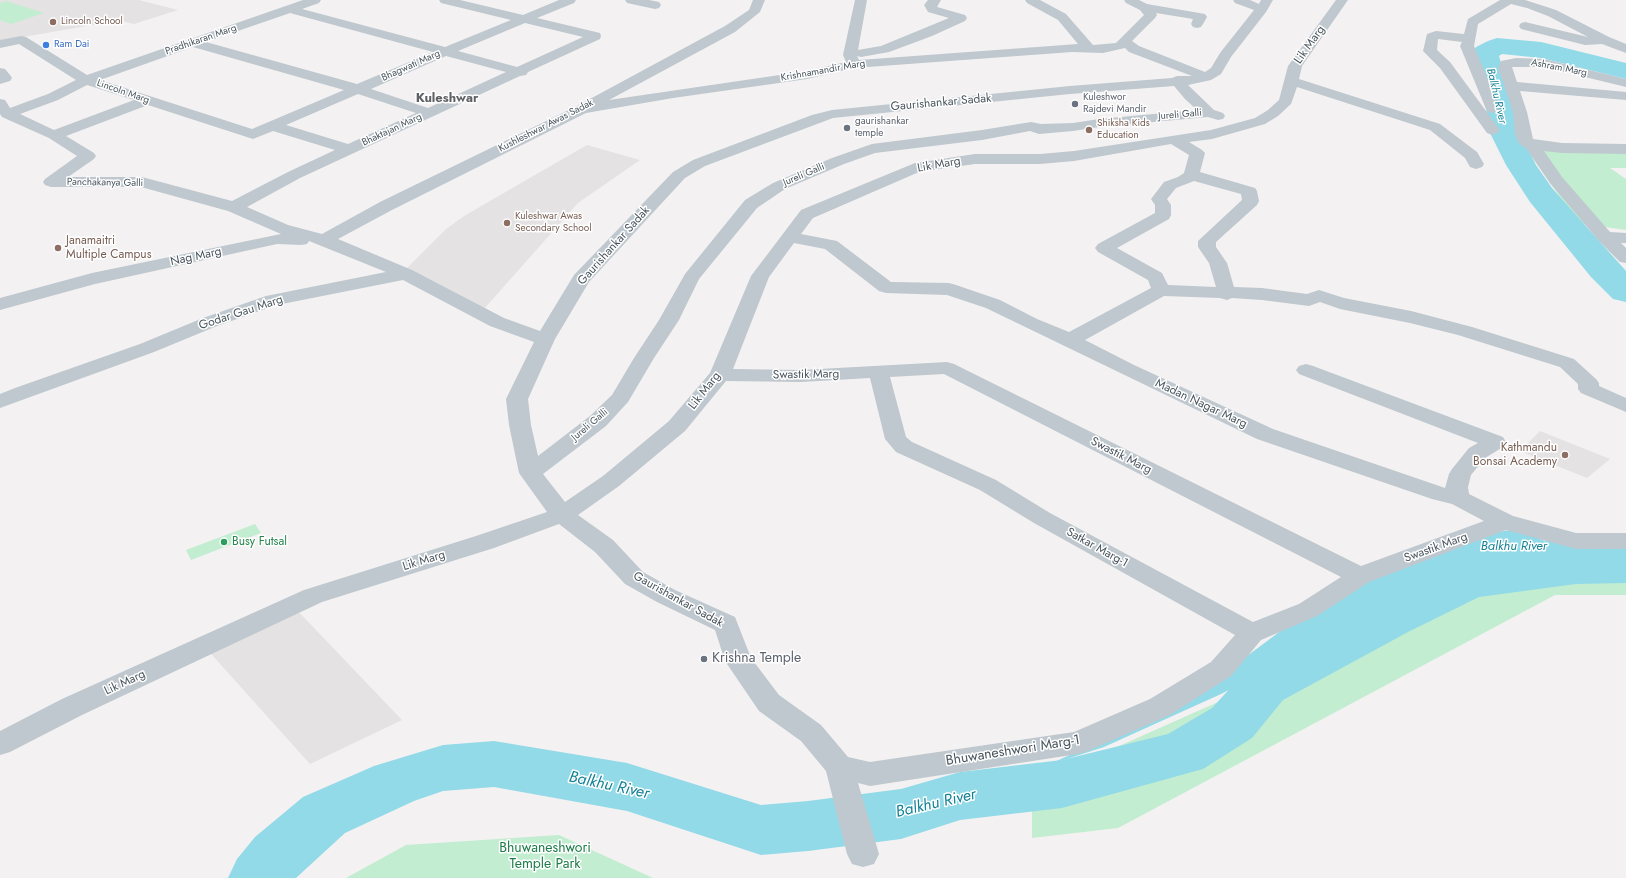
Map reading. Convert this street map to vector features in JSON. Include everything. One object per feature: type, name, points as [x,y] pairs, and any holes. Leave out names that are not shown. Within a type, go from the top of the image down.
[{"type":"street","name":"Pradhikaran Marg","points":[[4,109],[53,97],[86,80],[315,0]]},
{"type":"street","points":[[444,0],[525,19]]},
{"type":"street","name":"Bhagwati Marg","points":[[253,134],[570,0]]},
{"type":"street","points":[[631,0],[655,5]]},
{"type":"street","name":"Kushleshwar Awas Sadak","points":[[324,240],[386,206],[582,109],[730,30],[754,12],[759,0]]},
{"type":"street","points":[[861,0],[852,59],[884,49],[967,18],[932,9],[930,0]]},
{"type":"street","points":[[1031,0],[1062,17],[1089,49]]},
{"type":"street","points":[[1130,0],[1144,7],[1201,17],[1198,24]]},
{"type":"street","points":[[1124,41],[1134,49],[1206,77],[1216,71],[1225,56],[1264,5],[1239,0]]},
{"type":"street","name":"Lik Marg","points":[[0,744],[72,707],[313,596],[485,542],[562,515],[611,481],[677,426],[720,375],[760,276],[807,214],[915,168],[974,159],[1040,159],[1074,156],[1212,134],[1260,121],[1273,113],[1286,101],[1295,66],[1342,0]]},
{"type":"street","points":[[1471,101],[1491,106],[1467,46],[1472,22],[1509,0],[1532,5],[1552,13],[1604,40],[1626,49]]},
{"type":"street","name":"Krishnamandir Marg","points":[[582,109],[673,94],[807,75],[852,59],[1072,48],[1103,50],[1120,46],[1150,15],[1144,7]]},
{"type":"street","points":[[290,9],[521,72]]},
{"type":"street","points":[[1513,32],[1552,13]]},
{"type":"street","name":"Bhaktajan Marg","points":[[234,207],[294,175],[521,72],[595,36],[525,19]]},
{"type":"street","points":[[1525,26],[1585,41],[1604,40]]},
{"type":"street","points":[[1469,39],[1440,35],[1432,37],[1430,51],[1450,73],[1492,130]]},
{"type":"street","name":"Lincoln Marg","points":[[0,44],[21,40],[86,80],[253,134]]},
{"type":"street","points":[[193,43],[358,90],[429,113]]},
{"type":"street","name":"Ashram Marg","points":[[1626,83],[1569,68],[1527,61],[1506,64],[1505,67],[1520,112],[1523,134],[1526,142],[1532,145],[1556,180],[1605,237],[1626,258]]},
{"type":"street","points":[[0,72],[5,78],[0,80]]},
{"type":"street","points":[[1450,73],[1478,76]]},
{"type":"street","name":"Gaurishankar Sadak","points":[[863,854],[839,766],[811,733],[768,703],[739,661],[726,624],[666,596],[634,578],[604,546],[562,515],[530,473],[520,425],[517,398],[545,339],[581,279],[679,175],[699,163],[817,118],[832,114],[1177,80],[1195,80],[1206,77]]},
{"type":"street","name":"Jureli Galli","points":[[1177,80],[1190,96],[1209,113],[1242,126]]},
{"type":"street","points":[[1291,81],[1435,127],[1471,155],[1476,164]]},
{"type":"street","points":[[1512,86],[1626,96]]},
{"type":"street","points":[[54,135],[147,100]]},
{"type":"street","name":"Panchakanya Galli","points":[[4,109],[54,135],[88,156],[51,182],[142,182],[234,207],[282,229],[324,240]]},
{"type":"street","name":"Jureli Galli","points":[[530,473],[598,421],[621,398],[644,358],[670,320],[691,278],[751,204],[779,186],[838,160],[872,148],[982,135],[1031,126],[1039,130],[1209,113]]},
{"type":"street","points":[[274,126],[349,150]]},
{"type":"street","points":[[1161,290],[1156,277],[1104,248],[1164,215],[1163,205],[1159,199],[1170,185],[1184,180],[1191,175],[1197,153],[1174,139]]},
{"type":"street","points":[[1532,145],[1562,148],[1626,149]]},
{"type":"street","points":[[1191,175],[1249,191],[1250,201],[1207,241],[1207,247],[1218,263],[1227,294]]},
{"type":"street","name":"Madan Nagar Marg","points":[[791,236],[832,245],[886,287],[949,289],[993,304],[1265,434],[1440,494],[1459,498],[1506,522],[1571,539],[1626,541]]},
{"type":"street","points":[[1605,237],[1626,238]]},
{"type":"street","name":"Nag Marg","points":[[0,304],[92,279],[278,239],[324,240]]},
{"type":"street","points":[[324,240],[406,274],[497,322],[545,339]]},
{"type":"street","name":"Godar Gau Marg","points":[[0,402],[147,348],[210,322],[273,300],[406,274]]},
{"type":"street","points":[[1070,340],[1161,290],[1227,294],[1262,294],[1309,300],[1319,296],[1340,303],[1411,317],[1465,331],[1567,363],[1589,383],[1588,389],[1626,406]]},
{"type":"street","name":"Swastik Marg","points":[[720,375],[801,376],[947,368],[1360,576],[1506,522]]},
{"type":"street","points":[[1306,370],[1495,442],[1477,453],[1460,474],[1456,487],[1459,498]]},
{"type":"street","name":"Satkar Marg-1","points":[[878,371],[896,438],[904,447],[988,485],[1042,518],[1252,633]]},
{"type":"street","points":[[1252,633],[1308,610],[1360,576]]},
{"type":"street","name":"Bhuwaneshwori Marg-1","points":[[839,766],[870,774],[1078,743],[1160,707],[1221,669],[1252,633]]},
{"type":"shaded area","name":"Lincoln School","points":[[0,0],[139,0],[178,10],[134,24],[114,19],[98,24],[0,41]]},
{"type":"shaded area","name":"Kuleshwar Awas Secondary School","points":[[587,145],[640,160],[578,203],[483,310],[406,269],[445,230],[464,216]]},
{"type":"shaded area","name":"Kathmandu Bonsai Academy","points":[[1540,431],[1610,459],[1587,478],[1520,451]]},
{"type":"shaded area","points":[[294,607],[402,720],[310,764],[204,646]]},
{"type":"green space","points":[[6,1],[44,13],[11,24],[0,20],[0,3]]},
{"type":"green space","points":[[1525,147],[1626,152],[1626,168],[1610,168],[1626,179],[1626,230],[1578,223]]},
{"type":"green space","name":"Busy Futsal","points":[[255,524],[261,533],[191,560],[186,550]]},
{"type":"green space","points":[[1614,554],[1626,555],[1626,595],[1555,595],[1118,828],[1032,838],[1032,804],[1044,773],[1099,755],[1218,702],[1401,608],[1477,575],[1525,569],[1580,557]]},
{"type":"green space","name":"Bhuwaneshwori Temple Park","points":[[559,835],[653,878],[346,878],[406,845]]},
{"type":"water","name":"Balkhu River","points":[[1515,529],[1545,541],[1626,537],[1626,551],[1581,551],[1526,563],[1479,570],[1403,602],[1221,694],[1104,747],[1048,765],[1141,722],[1204,688],[1290,624],[1386,572],[1488,534]]},
{"type":"waterway","name":"Balkhu River","points":[[1626,71],[1541,50],[1497,46],[1485,53],[1500,105],[1502,127],[1521,165],[1541,195],[1604,269],[1626,291]]},
{"type":"waterway","name":"Balkhu River","points":[[259,878],[277,856],[324,815],[395,783],[443,768],[494,764],[627,787],[761,830],[808,826],[901,814],[960,796],[1062,784],[1183,753],[1232,723],[1264,686],[1390,619],[1469,581],[1576,567],[1626,566]]},
{"type":"place","name":"Lincoln School","points":[[53,22]]},
{"type":"place","name":"Ram Dai","points":[[46,45]]},
{"type":"place","name":"Kuleshwor Rajdevi Mandir","points":[[1075,104]]},
{"type":"place","name":"gaurishankar temple","points":[[847,128]]},
{"type":"place","name":"Shiksha Kids Education","points":[[1089,130]]},
{"type":"place","name":"Kuleshwar Awas Secondary School","points":[[507,223]]},
{"type":"place","name":"Janamaitri Multiple Campus","points":[[58,248]]},
{"type":"place","name":"Kathmandu Bonsai Academy","points":[[1565,455]]},
{"type":"place","name":"Busy Futsal","points":[[224,542]]},
{"type":"place","name":"Krishna Temple","points":[[704,659]]},
{"type":"district","name":"Kuleshwar","points":[[447,99]]}]
